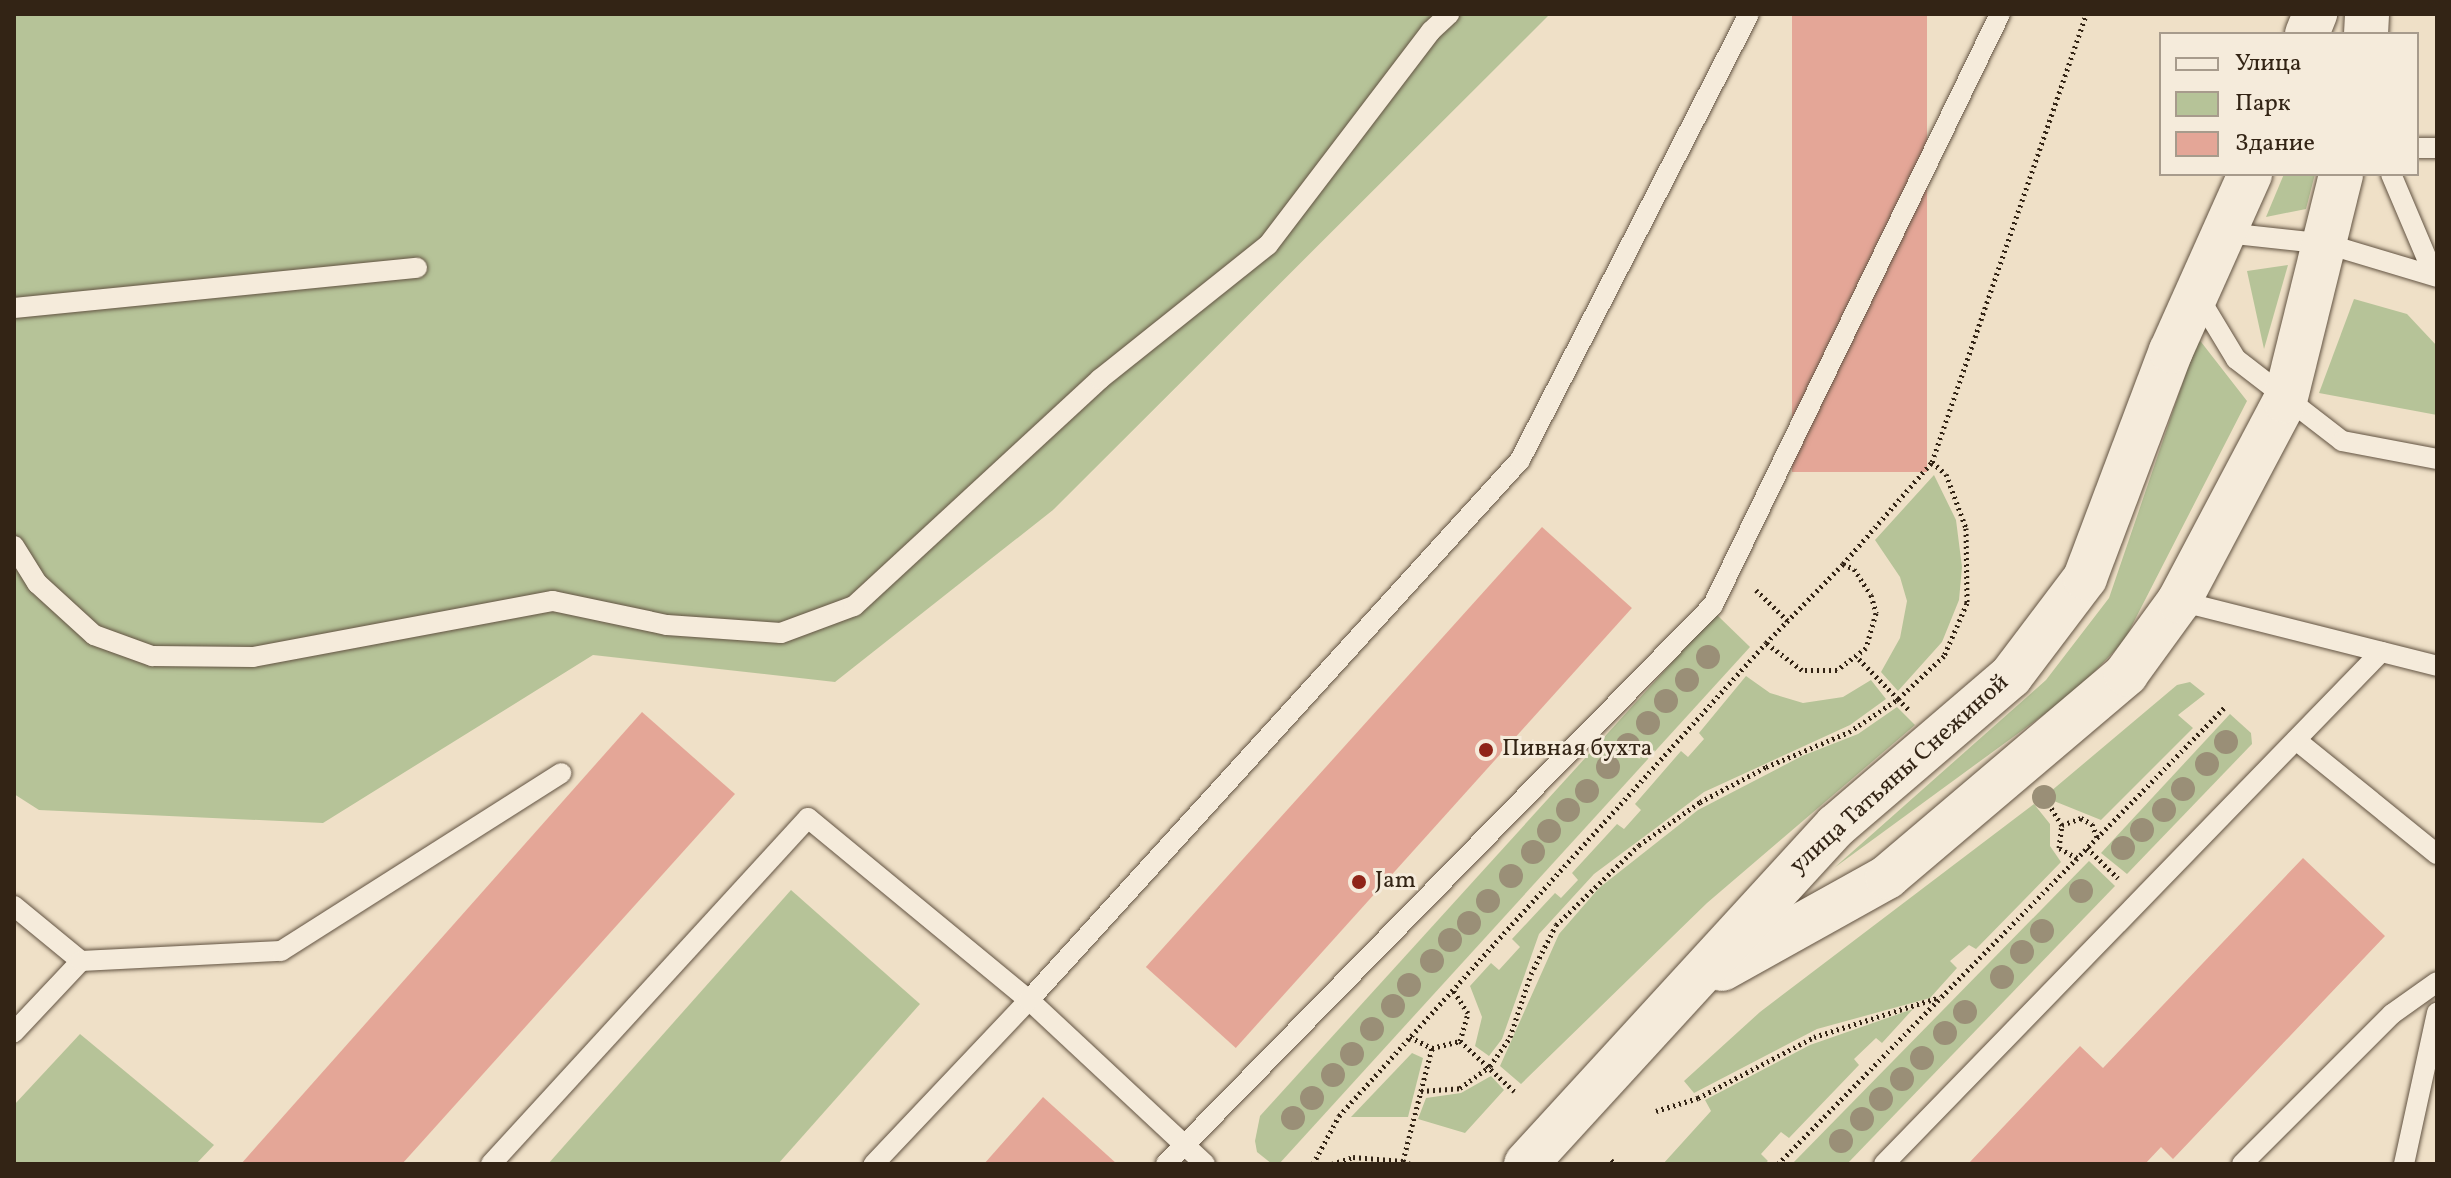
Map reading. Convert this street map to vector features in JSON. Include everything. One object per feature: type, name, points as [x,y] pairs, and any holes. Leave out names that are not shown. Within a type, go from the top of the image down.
[{"type":"street","name":"улица Татьяны Снежиной","points":[[1526,1164],[1699,982],[1836,826],[2011,676],[2085,578],[2196,292],[2226,233],[2249,176]]},
{"type":"street","name":"улица Татьяны Снежиной","points":[[1699,982],[1887,877],[2126,674],[2179,601],[2285,401],[2327,244],[2341,176]]},
{"type":"lane","points":[[14,546],[37,583],[94,635],[152,656],[253,657],[553,601],[667,625],[781,633],[840,611],[877,586],[1100,379],[1268,245],[1449,14]]},
{"type":"lane","points":[[874,1164],[1029,1000],[1520,460],[1749,14]]},
{"type":"lane","points":[[1166,1164],[1713,605],[2000,14]]},
{"type":"lane","points":[[2392,176],[2435,275]]},
{"type":"lane","points":[[2226,233],[2327,244],[2435,275]]},
{"type":"lane","points":[[14,308],[417,268]]},
{"type":"lane","points":[[2196,292],[2236,359],[2285,401],[2342,441],[2437,459]]},
{"type":"lane","points":[[2179,601],[2437,666]]},
{"type":"lane","points":[[1884,1164],[2381,652]]},
{"type":"lane","points":[[2296,740],[2437,854]]},
{"type":"lane","points":[[14,906],[81,961],[281,951],[561,773]]},
{"type":"lane","points":[[491,1164],[808,818],[1029,1000],[1205,1164]]},
{"type":"lane","points":[[14,1032],[81,961]]},
{"type":"lane","points":[[2242,1164],[2392,1014],[2437,982]]},
{"type":"lane","points":[[2404,1164],[2437,1013]]},
{"type":"path","points":[[1313,1164],[1339,1116],[1766,643],[1843,564],[1932,462],[2086,14]]},
{"type":"path","points":[[1421,1091],[1460,1088],[1490,1066],[1510,1037],[1531,974],[1556,925],[1617,864],[1700,802],[1849,732],[1898,699],[1944,656],[1967,603],[1962,511],[1946,474],[1932,462]]},
{"type":"path","points":[[1766,643],[1785,662],[1820,673],[1858,658],[1874,632],[1876,613],[1861,579],[1843,564]]},
{"type":"path","points":[[1746,581],[1788,621]]},
{"type":"path","points":[[1858,658],[1898,699]]},
{"type":"path","points":[[1778,1164],[2224,708]]},
{"type":"path","points":[[2044,797],[2062,825],[2059,848],[2078,858]]},
{"type":"path","points":[[2062,825],[2073,818],[2087,820],[2098,838]]},
{"type":"path","points":[[2087,848],[2121,880]]},
{"type":"path","points":[[1453,990],[1468,1013],[1460,1041]]},
{"type":"path","points":[[1656,1111],[1698,1098],[1843,1026],[1942,996]]},
{"type":"path","points":[[1410,1037],[1432,1048],[1460,1041]]},
{"type":"path","points":[[1460,1041],[1514,1091]]},
{"type":"path","points":[[1403,1161],[1432,1048]]},
{"type":"path","points":[[1332,1164],[1353,1157],[1411,1164]]},
{"type":"green space","points":[[14,14],[1550,14],[1053,510],[835,682],[593,655],[323,823],[39,810],[14,794]]},
{"type":"green space","points":[[2283,176],[2314,176],[2306,209],[2266,217]]},
{"type":"green space","points":[[2288,265],[2264,349],[2247,271]]},
{"type":"green space","points":[[2354,299],[2407,314],[2437,346],[2437,415],[2319,393]]},
{"type":"green space","points":[[2198,338],[2247,401],[2124,641],[2076,691],[1834,868],[2046,680],[2109,598]]},
{"type":"green space","points":[[1934,475],[1956,520],[1962,567],[1959,600],[1942,642],[1898,691],[1881,672],[1900,638],[1907,601],[1900,577],[1875,540]]},
{"type":"green space","points":[[1716,614],[1750,647],[1279,1164],[1272,1164],[1257,1152],[1255,1141],[1260,1116]]},
{"type":"green space","points":[[1746,676],[1770,693],[1803,703],[1843,697],[1871,680],[1886,699],[1850,725],[1704,792],[1594,874],[1539,934],[1502,1039],[1489,1056],[1475,1046],[1482,1017],[1470,986],[1491,963],[1499,970],[1520,947],[1512,939],[1555,893],[1561,898],[1578,880],[1572,873],[1617,824],[1624,829],[1641,810],[1635,804],[1681,751],[1688,757],[1704,739],[1699,733]]},
{"type":"green space","points":[[2190,682],[2205,694],[2178,715],[2193,728],[2101,820],[2044,797],[2177,685]]},
{"type":"green space","points":[[1897,707],[1915,725],[1707,903],[1521,1084],[1500,1066],[1559,934],[1599,888],[1698,810],[1802,756],[1858,734]]},
{"type":"green space","points":[[2230,714],[2251,733],[2252,744],[2127,874],[2101,853]]},
{"type":"green space","points":[[2034,804],[2050,824],[2050,846],[2061,862],[1976,949],[1969,945],[1950,961],[1957,968],[1930,998],[1817,1029],[1694,1093],[1684,1081],[1760,1012]]},
{"type":"green space","points":[[2089,861],[2115,886],[1847,1164],[1792,1164]]},
{"type":"green space","points":[[791,890],[920,1004],[778,1164],[548,1164]]},
{"type":"green space","points":[[1913,1009],[1882,1043],[1876,1038],[1854,1059],[1859,1065],[1789,1138],[1781,1132],[1761,1154],[1768,1161],[1764,1164],[1663,1164],[1711,1111],[1705,1100],[1810,1045]]},
{"type":"green space","points":[[80,1034],[214,1145],[196,1164],[14,1164],[14,1105]]},
{"type":"green space","points":[[1412,1053],[1423,1058],[1408,1117],[1351,1117]]},
{"type":"green space","points":[[1491,1076],[1504,1090],[1465,1133],[1418,1119],[1426,1098],[1461,1093]]},
{"type":"building","points":[[1792,14],[1927,14],[1927,472],[1792,472]]},
{"type":"building","points":[[1542,527],[1632,608],[1236,1048],[1146,967]]},
{"type":"building","points":[[642,712],[735,794],[402,1164],[241,1164]]},
{"type":"building","points":[[2303,858],[2385,936],[2173,1159],[2161,1147],[2145,1164],[1968,1164],[2080,1046],[2103,1068]]},
{"type":"building","points":[[1043,1097],[1117,1164],[984,1164]]},
{"type":"place","name":"Пивная бухта","points":[[1486,750]]},
{"type":"place","name":"Jam","points":[[1359,882]]}]
